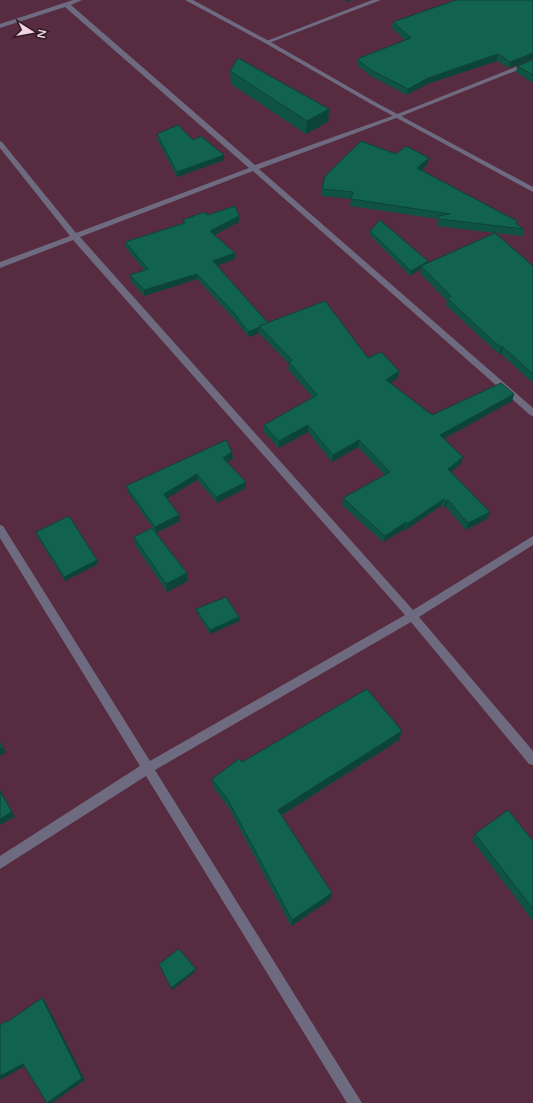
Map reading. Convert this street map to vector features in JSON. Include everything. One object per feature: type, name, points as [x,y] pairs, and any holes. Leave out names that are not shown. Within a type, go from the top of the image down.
[{"type":"street","points":[[0,26],[79,0]]},
{"type":"street","points":[[188,0],[267,42],[397,116],[533,190]]},
{"type":"street","points":[[267,42],[378,0]]},
{"type":"street","points":[[66,4],[252,169],[533,413]]},
{"type":"street","points":[[0,266],[252,169],[397,116],[533,62]]},
{"type":"street","points":[[0,143],[75,237],[412,616],[533,760]]},
{"type":"street","points":[[0,529],[356,1103]]},
{"type":"street","points":[[0,862],[148,768],[412,616],[533,540]]},
{"type":"building","points":[[456,0],[533,0],[533,53],[510,62],[498,54],[428,78],[408,89],[371,70],[357,59],[411,38],[393,22]]},
{"type":"building","points":[[238,58],[329,109],[307,121],[230,71]]},
{"type":"building","points":[[533,60],[533,75],[517,66]]},
{"type":"building","points":[[178,125],[193,140],[201,136],[224,155],[177,172],[157,134]]},
{"type":"building","points":[[361,141],[396,154],[406,146],[429,158],[417,168],[517,221],[516,224],[524,229],[439,219],[438,216],[450,214],[351,199],[353,192],[322,189],[325,176]]},
{"type":"building","points":[[235,206],[239,216],[210,231],[235,253],[213,261],[268,323],[248,332],[235,314],[197,274],[144,290],[130,275],[148,269],[125,242],[185,223],[183,220],[204,212],[208,215]]},
{"type":"building","points":[[380,220],[428,261],[411,271],[370,231]]},
{"type":"building","points":[[495,233],[533,266],[533,374],[503,347],[493,341],[447,298],[451,296],[421,266]]},
{"type":"building","points":[[325,301],[368,358],[381,352],[399,371],[386,380],[432,415],[501,383],[514,394],[440,435],[463,457],[448,469],[490,512],[468,523],[448,500],[446,501],[444,499],[407,524],[406,522],[385,536],[343,498],[390,472],[359,440],[333,455],[308,425],[279,441],[264,425],[317,395],[289,362],[292,360],[259,326]]},
{"type":"building","points":[[226,440],[232,452],[223,458],[246,482],[216,497],[197,474],[164,494],[179,515],[155,527],[126,486]]},
{"type":"building","points":[[69,516],[97,560],[64,577],[36,532]]},
{"type":"building","points":[[152,528],[187,573],[166,584],[134,537]]},
{"type":"building","points":[[226,597],[239,617],[210,630],[196,609]]},
{"type":"building","points":[[367,689],[402,731],[278,810],[332,893],[292,920],[228,800],[212,779],[239,759],[242,762]]},
{"type":"building","points":[[0,791],[12,812],[0,819]]},
{"type":"building","points":[[508,810],[533,841],[533,909],[475,834]]},
{"type":"building","points":[[179,949],[196,969],[171,988],[159,964]]},
{"type":"building","points":[[42,998],[82,1078],[47,1103],[23,1064],[0,1076],[0,1025],[6,1021],[7,1022]]}]
